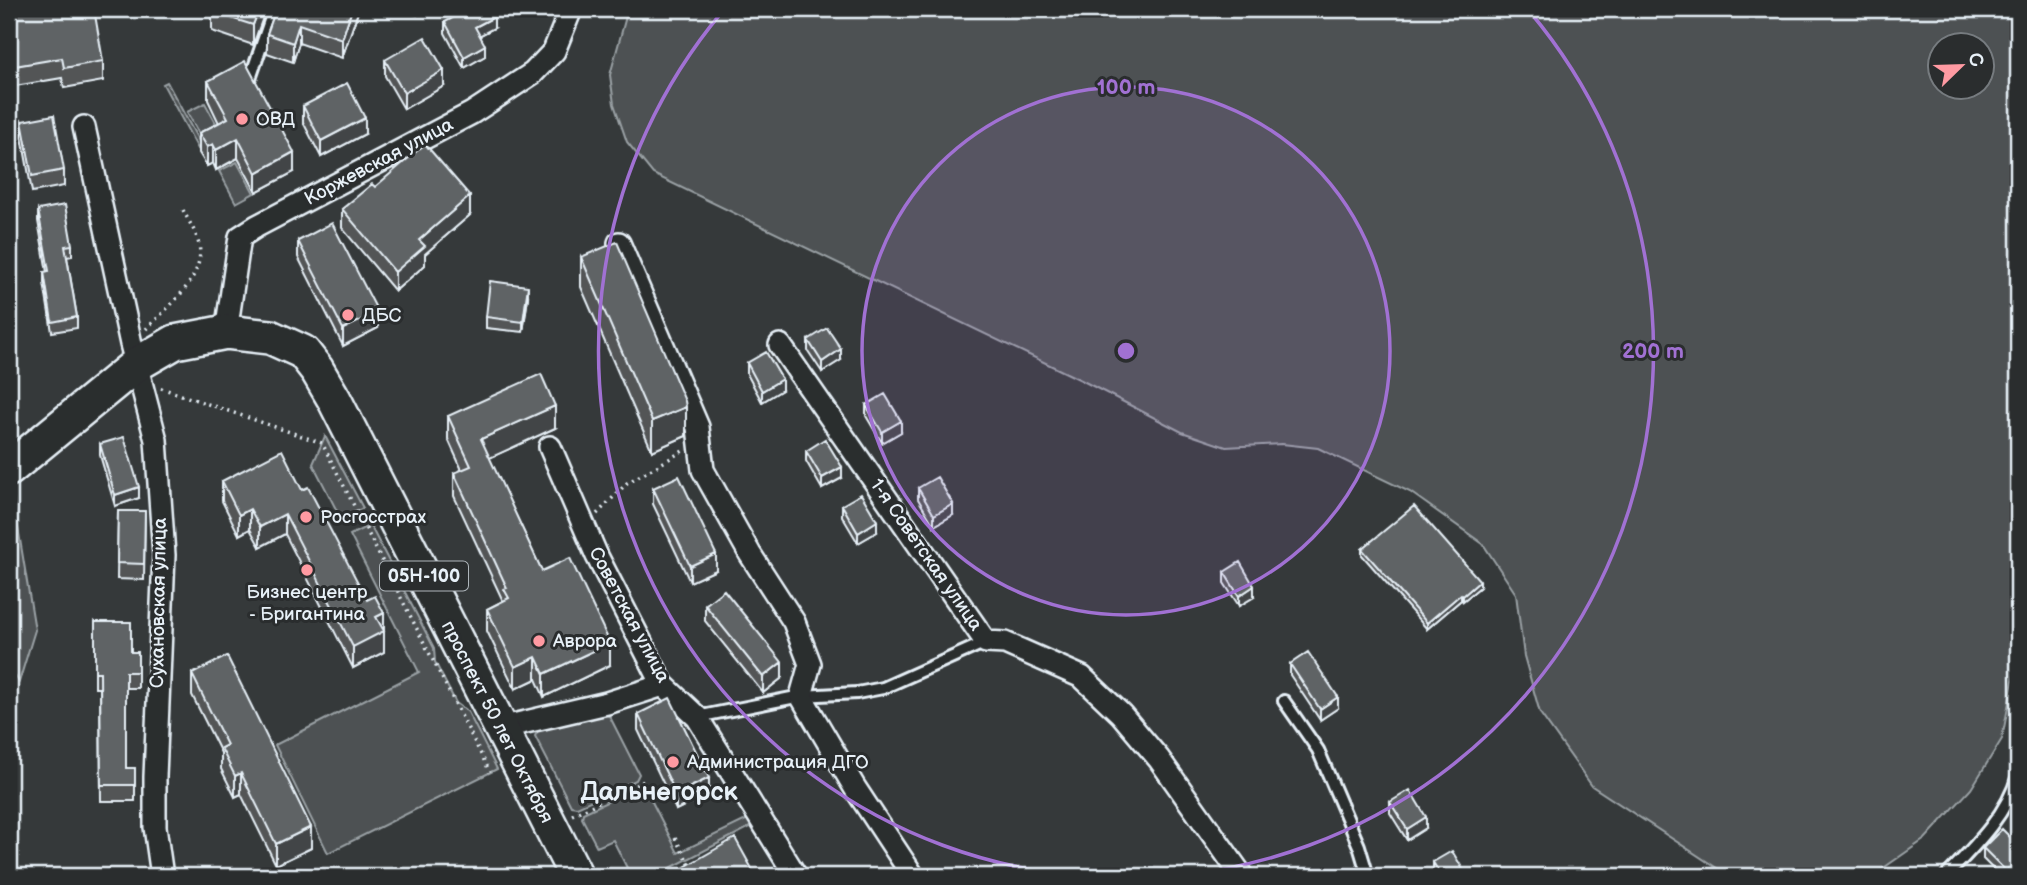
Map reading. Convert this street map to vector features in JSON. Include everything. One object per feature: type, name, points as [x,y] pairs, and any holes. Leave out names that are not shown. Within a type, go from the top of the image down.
[{"type":"main road","name":"проспект 50 лет Октября","points":[[9,469],[140,379],[175,342],[226,332],[270,337],[303,352],[317,370],[389,506],[499,729],[576,876]]},
{"type":"street","name":"Коржевская улица","points":[[226,332],[240,237],[471,113],[533,72],[554,51],[571,9]]},
{"type":"street","name":"Сухановская улица","points":[[84,127],[131,344],[156,440],[164,555],[155,777],[155,827],[162,876]]},
{"type":"street","points":[[619,243],[698,427],[703,470],[750,554],[794,622],[810,664],[801,696],[855,788],[913,876]]},
{"type":"street","name":"1-я Советская улица","points":[[780,345],[986,642],[1004,643],[1082,677],[1122,714],[1159,759],[1242,876]]},
{"type":"street","name":"Советская улица","points":[[550,447],[597,556],[663,685],[697,717],[796,876]]},
{"type":"street","points":[[499,729],[607,703],[663,685]]},
{"type":"lane","points":[[251,76],[274,9]]},
{"type":"lane","points":[[697,717],[801,696],[857,693],[883,688],[986,642]]},
{"type":"lane","points":[[1284,701],[1318,750],[1359,846],[1368,876]]},
{"type":"lane","points":[[1946,876],[1984,835],[2016,784],[2018,775]]},
{"type":"path","points":[[140,379],[323,443],[490,772]]},
{"type":"path","points":[[584,527],[627,483],[700,441]]},
{"type":"path","points":[[571,815],[646,780]]},
{"type":"path","points":[[675,838],[694,873]]},
{"type":"shaded area","points":[[628,9],[2018,9],[2018,654],[2002,739],[1971,789],[1925,839],[1872,876],[1726,874],[1592,786],[1540,713],[1524,656],[1516,594],[1483,544],[1410,492],[1318,448],[1282,444],[1226,447],[1182,432],[1081,380],[653,174],[627,142],[614,104],[610,75]]},
{"type":"shaded area","points":[[167,82],[202,147],[198,149],[163,84]]},
{"type":"shaded area","points":[[205,103],[223,136],[205,145],[187,112]]},
{"type":"shaded area","points":[[237,162],[254,193],[236,203],[219,171]]},
{"type":"shaded area","points":[[325,436],[363,508],[341,519],[313,464]]},
{"type":"shaded area","points":[[12,491],[35,630],[19,682],[9,666],[9,493]]},
{"type":"shaded area","points":[[370,525],[434,648],[435,662],[456,703],[468,712],[497,769],[328,853],[275,745],[419,672],[350,535]]},
{"type":"shaded area","points":[[602,712],[610,717],[639,774],[636,780],[577,807],[571,806],[535,736],[538,730]]},
{"type":"shaded area","points":[[639,787],[645,788],[678,853],[752,817],[756,824],[655,876],[631,876],[613,840],[597,847],[582,818],[583,813]]},
{"type":"building","points":[[9,9],[94,9],[103,61],[64,68],[62,58],[9,67]]},
{"type":"building","points":[[213,9],[259,9],[253,25],[212,12]]},
{"type":"building","points":[[276,9],[352,9],[342,39],[299,24],[293,43],[267,34]]},
{"type":"building","points":[[469,9],[490,9],[494,17],[475,27],[485,45],[464,57],[445,22]]},
{"type":"building","points":[[425,37],[444,70],[404,93],[385,60]]},
{"type":"building","name":"ОВД","points":[[245,61],[294,152],[256,173],[238,138],[216,150],[213,144],[207,147],[199,133],[228,118],[208,81]]},
{"type":"building","points":[[347,83],[365,118],[321,141],[303,106]]},
{"type":"building","points":[[54,115],[64,170],[32,176],[22,121]]},
{"type":"building","points":[[425,144],[470,196],[419,240],[425,246],[395,272],[342,209],[372,184],[375,187]]},
{"type":"building","points":[[65,205],[72,245],[65,246],[77,317],[52,322],[44,272],[49,271],[38,210]]},
{"type":"building","points":[[332,223],[378,312],[343,329],[298,241]]},
{"type":"building","points":[[617,242],[685,401],[686,407],[652,421],[581,257]]},
{"type":"building","points":[[490,281],[528,286],[523,322],[486,317]]},
{"type":"building","points":[[827,328],[841,349],[822,362],[808,340]]},
{"type":"building","points":[[766,352],[782,379],[762,391],[747,363]]},
{"type":"building","points":[[541,374],[555,406],[481,439],[542,571],[570,558],[610,643],[544,674],[536,657],[515,667],[487,609],[509,598],[504,589],[507,588],[454,473],[471,466],[448,416]]},
{"type":"building","points":[[885,394],[901,421],[882,432],[866,405]]},
{"type":"building","points":[[124,437],[139,487],[115,495],[100,444]]},
{"type":"building","points":[[825,439],[842,467],[822,478],[806,451]]},
{"type":"building","points":[[282,450],[302,490],[308,487],[367,600],[375,596],[384,613],[376,617],[384,631],[353,647],[285,514],[260,527],[250,509],[239,515],[222,481]]},
{"type":"building","points":[[679,476],[716,554],[690,566],[653,488]]},
{"type":"building","points":[[937,477],[953,504],[934,515],[918,488]]},
{"type":"building","points":[[861,494],[877,521],[858,533],[842,505]]},
{"type":"building","points":[[1414,506],[1480,581],[1427,623],[1362,549]]},
{"type":"building","points":[[118,511],[145,511],[144,564],[117,563]]},
{"type":"building","points":[[1240,562],[1254,586],[1239,596],[1224,572]]},
{"type":"building","points":[[724,590],[782,662],[763,677],[705,605]]},
{"type":"building","points":[[95,622],[131,622],[131,652],[138,652],[138,672],[126,672],[126,768],[135,768],[135,785],[101,785],[100,672],[95,672]]},
{"type":"building","points":[[1308,652],[1338,697],[1320,709],[1290,664]]},
{"type":"building","points":[[227,656],[311,827],[276,844],[241,773],[235,776],[221,748],[227,745],[192,674]]},
{"type":"building","name":"Администрация ДГО","points":[[670,698],[709,778],[676,794],[638,714]]},
{"type":"building","points":[[1410,790],[1426,817],[1407,829],[1390,802]]},
{"type":"building","points":[[2002,829],[2018,845],[2018,859],[2006,871],[1983,848]]},
{"type":"building","points":[[735,838],[756,876],[669,876]]},
{"type":"building","points":[[1452,851],[1467,876],[1441,876],[1433,862]]},
{"type":"building","points":[[791,871],[794,876],[781,876]]},
{"type":"place","name":"ОВД","points":[[242,119]]},
{"type":"place","name":"ДБС","points":[[348,315]]},
{"type":"place","name":"Росгосстрах","points":[[306,517]]},
{"type":"place","name":"Бизнес центр - Бригантина","points":[[307,570]]},
{"type":"place","name":"Аврора","points":[[539,641]]},
{"type":"place","name":"Администрация ДГО","points":[[673,762]]},
{"type":"district","name":"Дальнегорск","points":[[659,792]]}]
